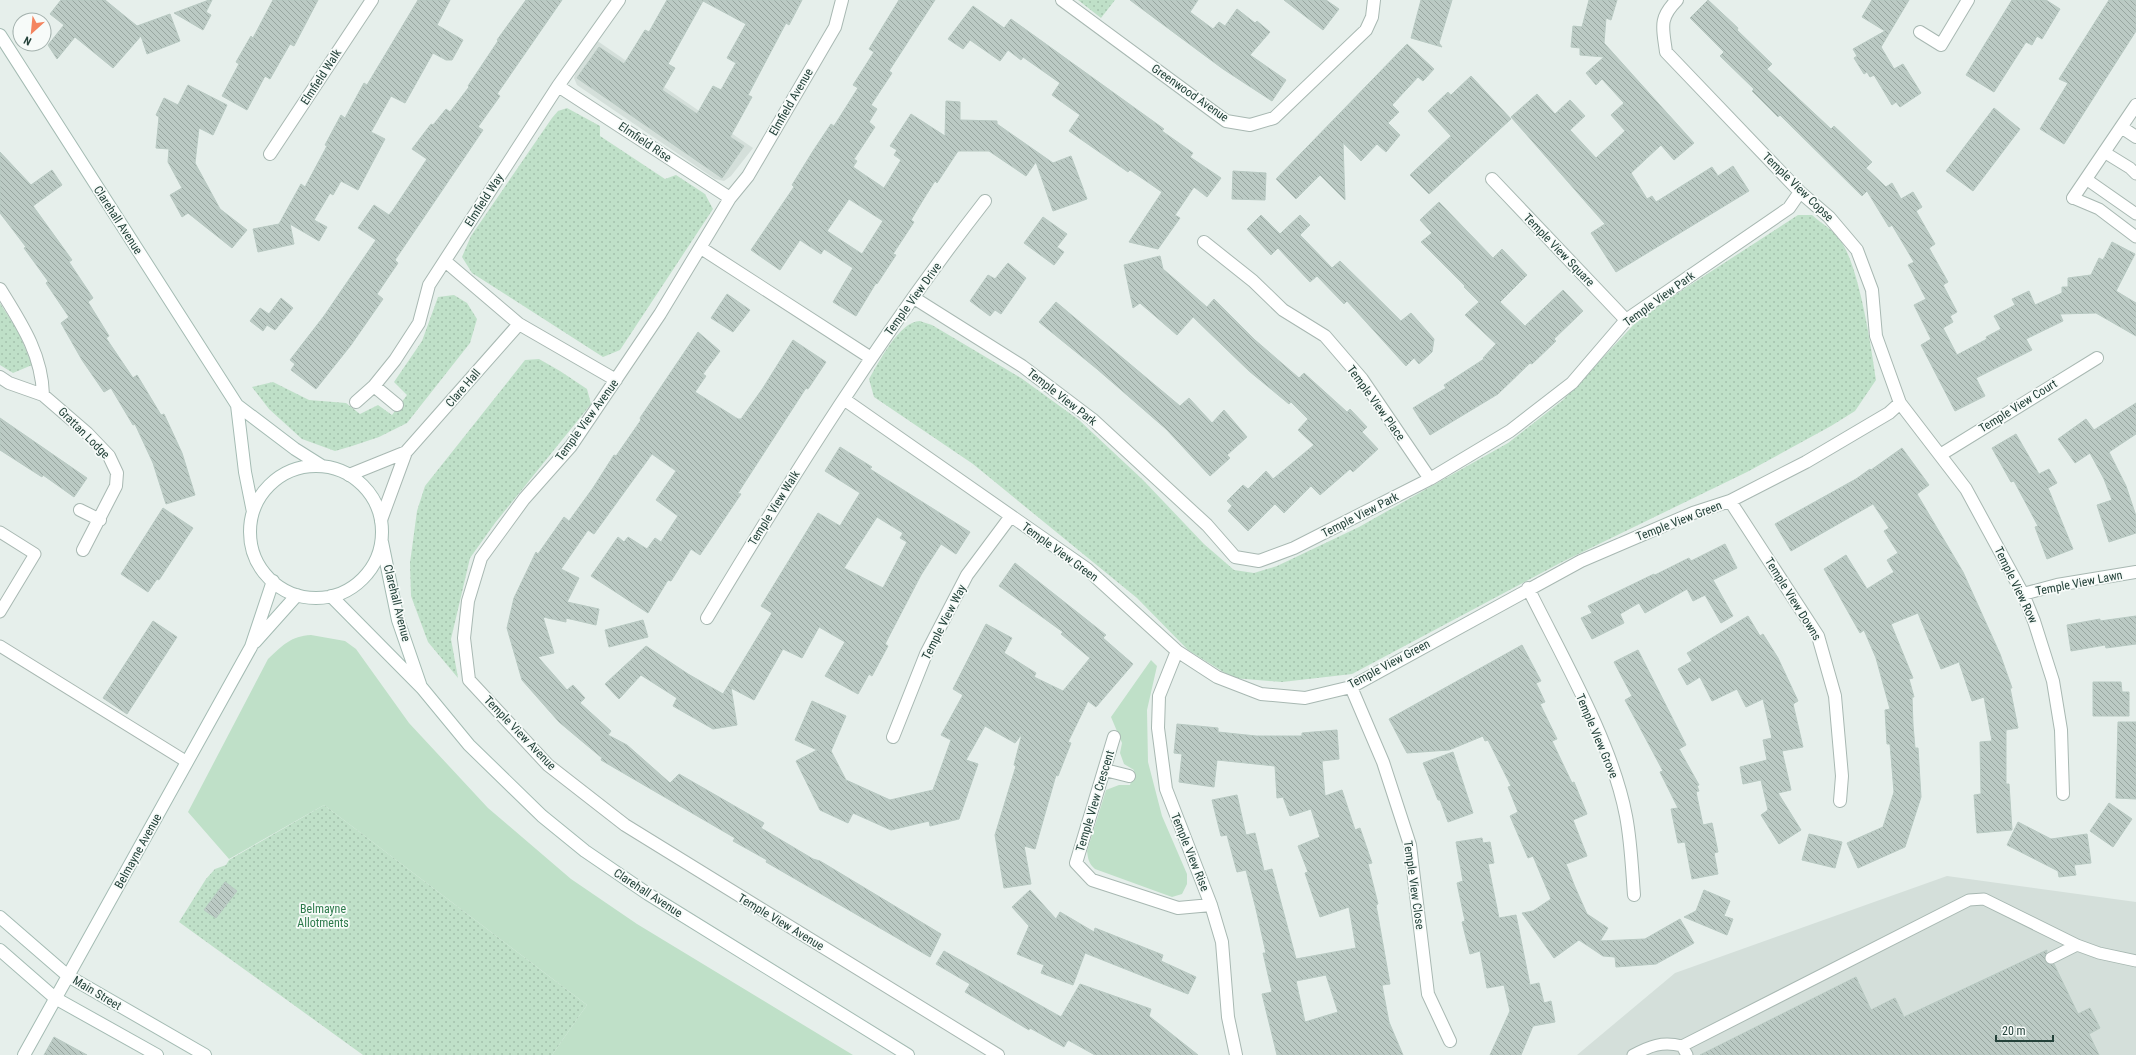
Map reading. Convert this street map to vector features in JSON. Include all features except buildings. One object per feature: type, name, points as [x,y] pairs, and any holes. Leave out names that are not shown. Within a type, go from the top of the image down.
[{"type":"street","name":"Elmfield Walk","points":[[270,154],[372,0]]},
{"type":"street","name":"Elmfield Way","points":[[356,402],[374,386],[395,360],[419,323],[429,285],[558,86],[619,0]]},
{"type":"street","name":"Elmfield Avenue","points":[[730,198],[748,176],[835,27],[842,0]]},
{"type":"street","name":"Greenwood Avenue","points":[[1062,0],[1226,121],[1250,125],[1274,118],[1366,30],[1372,16],[1374,0]]},
{"type":"street","name":"Temple View Copse","points":[[1677,0],[1669,9],[1662,22],[1666,52],[1800,192],[1829,216],[1857,250],[1872,290],[1876,336],[1900,403]]},
{"type":"street","points":[[1920,32],[1941,45],[1968,0]]},
{"type":"street","name":"Clarehall Avenue","points":[[0,35],[237,405],[295,449],[322,466]]},
{"type":"street","name":"Elmfield Rise","points":[[558,86],[730,198]]},
{"type":"street","points":[[2073,198],[2136,105]]},
{"type":"street","points":[[2121,127],[2136,137]]},
{"type":"street","name":"Temple View Square","points":[[1492,180],[1626,320]]},
{"type":"street","name":"Temple View Park","points":[[914,298],[1022,366],[1092,419],[1207,525],[1235,557],[1259,562],[1294,548],[1430,479],[1510,431],[1572,383],[1626,320],[1788,208],[1800,192]]},
{"type":"street","name":"Temple View Avenue","points":[[730,198],[701,248],[616,380],[571,446],[524,499],[481,558],[468,601],[464,638],[469,680],[548,765],[625,825],[998,1055]]},
{"type":"street","name":"Temple View Drive","points":[[845,400],[871,358],[985,202]]},
{"type":"street","name":"Temple View Place","points":[[1204,242],[1253,281],[1283,310],[1325,336],[1362,379],[1430,479]]},
{"type":"street","points":[[701,248],[871,358]]},
{"type":"street","points":[[445,261],[519,324],[616,380]]},
{"type":"street","points":[[0,288],[28,335],[43,376],[43,395]]},
{"type":"street","name":"Clare Hall","points":[[381,520],[406,452],[519,324]]},
{"type":"street","name":"Temple View Court","points":[[1940,455],[2097,358]]},
{"type":"street","name":"Grattan Lodge","points":[[0,377],[9,383],[43,395],[87,433],[109,456],[117,473],[116,486],[100,520],[83,550]]},
{"type":"street","points":[[374,386],[397,405]]},
{"type":"street","name":"Temple View Green","points":[[845,400],[1087,569],[1177,651],[1217,677],[1262,694],[1305,698],[1350,687],[1528,588],[1581,561],[1693,513],[1730,501],[1806,462],[1889,413],[1900,403]]},
{"type":"street","name":"Temple View Walk","points":[[706,618],[783,492],[845,400]]},
{"type":"street","name":"Temple View Row","points":[[1900,403],[1966,489],[2023,594],[2034,621],[2052,681],[2061,730],[2063,794]]},
{"type":"street","name":"Clarehall Avenue","points":[[237,405],[253,512]]},
{"type":"street","name":"Clare Hall","points":[[349,475],[406,452]]},
{"type":"street","points":[[322,466],[349,475],[364,487],[371,497],[381,520],[382,541],[376,560],[365,577],[347,590],[331,596],[319,598],[297,595],[273,581],[259,565],[252,545],[251,524],[253,512],[268,487],[275,480],[295,470],[322,466]]},
{"type":"street","name":"Temple View Downs","points":[[1730,501],[1818,636],[1835,696],[1842,776],[1840,801]]},
{"type":"street","points":[[80,510],[100,520]]},
{"type":"street","name":"Temple View Way","points":[[893,737],[926,654],[967,576],[1011,516]]},
{"type":"street","name":"Clarehall Avenue","points":[[382,541],[398,620],[422,688]]},
{"type":"street","name":"Temple View Lawn","points":[[2023,594],[2057,585],[2136,572]]},
{"type":"street","name":"Belmayne Avenue","points":[[24,1055],[251,647],[273,581]]},
{"type":"street","name":"Temple View Grove","points":[[1528,588],[1591,716],[1614,771],[1626,816],[1634,895]]},
{"type":"street","name":"Belmayne Avenue","points":[[251,647],[297,595]]},
{"type":"street","name":"Clarehall Avenue","points":[[331,596],[422,688],[469,745],[542,816],[585,851],[688,919],[908,1055]]},
{"type":"street","name":"Temple View Rise","points":[[1177,651],[1159,696],[1158,728],[1166,789],[1174,815],[1211,906],[1222,942],[1228,1017],[1236,1055]]},
{"type":"street","name":"Temple View Close","points":[[1350,687],[1383,762],[1410,845],[1428,994],[1450,1041]]},
{"type":"street","name":"Temple View Crescent","points":[[1114,737],[1076,863],[1092,880],[1178,908],[1211,906]]},
{"type":"street","points":[[1105,770],[1129,776]]},
{"type":"street","name":"Main Street","points":[[0,917],[68,976],[205,1055]]},
{"type":"street","name":"Main Street","points":[[0,950],[55,998],[157,1055]]},
{"type":"lane","points":[[2104,152],[2130,168],[2136,174]]},
{"type":"lane","points":[[2086,179],[2136,214]]},
{"type":"lane","points":[[2073,198],[2099,209],[2136,238]]},
{"type":"lane","points":[[0,532],[35,554],[0,612]]},
{"type":"lane","points":[[0,646],[187,762]]},
{"type":"lane","points":[[1633,1055],[1655,1044],[1673,1044],[1684,1050],[1969,900],[1984,899],[2077,945],[2099,953],[2136,961]]},
{"type":"lane","points":[[2051,958],[2077,945]]},
{"type":"shaded area","points":[[596,40],[753,148],[731,176],[724,181],[715,179],[577,85],[574,78],[577,68]]},
{"type":"shaded area","points":[[1947,876],[2136,902],[2136,1055],[1577,1055],[1675,973]]},
{"type":"green space","points":[[1078,0],[1115,0],[1101,18]]},
{"type":"green space","points":[[567,108],[600,126],[600,136],[665,179],[676,175],[705,194],[713,209],[620,350],[603,357],[472,273],[462,257],[471,236],[552,118],[558,111]]},
{"type":"green space","points":[[1798,215],[1812,215],[1837,236],[1847,252],[1853,268],[1863,307],[1876,380],[1855,411],[1831,426],[1747,472],[1562,562],[1352,674],[1282,682],[1233,678],[1188,650],[1137,598],[973,464],[874,397],[869,379],[890,344],[904,328],[912,323],[920,321],[932,325],[1021,378],[1079,420],[1143,480],[1204,544],[1234,570],[1254,573],[1277,566],[1359,527],[1508,443],[1563,400],[1641,317]]},
{"type":"green space","points":[[454,295],[467,303],[477,319],[470,343],[407,423],[379,437],[335,451],[302,439],[269,409],[252,387],[273,382],[309,400],[346,403],[360,414],[378,405],[392,415],[407,395],[394,382],[422,341],[438,297]]},
{"type":"green space","points":[[0,303],[19,333],[32,365],[13,373],[0,365]]},
{"type":"green space","points":[[539,359],[587,389],[591,404],[495,523],[470,558],[451,639],[458,678],[428,642],[411,596],[410,563],[417,511],[425,486],[525,360]]},
{"type":"green space","points":[[311,635],[345,641],[356,649],[409,723],[488,808],[571,879],[637,924],[853,1055],[552,1055],[587,1005],[324,805],[229,859],[188,812],[268,659],[293,639]]},
{"type":"green space","points":[[1151,660],[1157,666],[1147,710],[1148,762],[1162,816],[1187,874],[1187,884],[1182,894],[1172,897],[1095,869],[1089,861],[1087,851],[1106,790],[1119,785],[1130,785],[1134,770],[1124,764],[1120,753],[1122,743],[1111,717]]},
{"type":"green space","name":"Belmayne Allotments","points":[[324,805],[587,1005],[552,1055],[363,1055],[179,922],[206,879],[215,869],[226,865],[229,860]]}]
